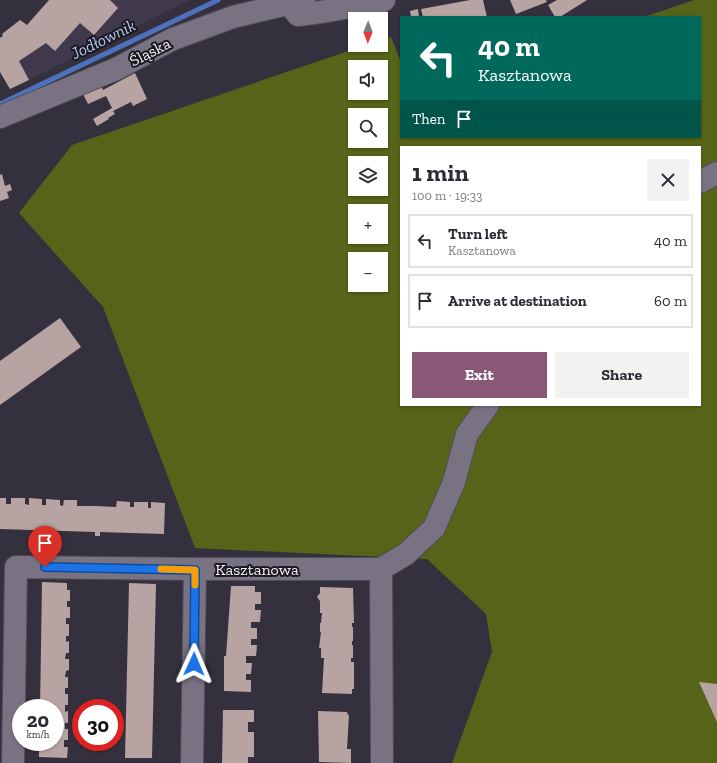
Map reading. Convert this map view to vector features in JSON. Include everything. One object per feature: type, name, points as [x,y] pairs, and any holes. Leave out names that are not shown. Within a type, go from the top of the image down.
[{"type":"street","points":[[296,2],[298,15],[329,12],[353,6],[380,3],[384,0]]},
{"type":"street","name":"Śląska","points":[[0,117],[116,69],[174,39],[230,7],[296,2]]},
{"type":"street","points":[[701,181],[717,173]]},
{"type":"street","points":[[382,763],[381,569],[406,554],[434,528],[454,482],[468,434],[487,406]]},
{"type":"street","name":"Kasztanowa","points":[[13,763],[16,567],[195,570],[381,569]]},
{"type":"street","points":[[192,763],[195,570]]},
{"type":"shaded area","points":[[49,0],[190,0],[10,89],[0,72],[0,38],[3,36],[2,34],[20,20],[27,25]]},
{"type":"green space","points":[[694,0],[717,0],[717,763],[452,763],[492,652],[486,614],[427,559],[195,548],[103,307],[19,213],[72,145],[348,51],[388,52],[388,38],[391,37],[400,60],[400,138],[701,138],[701,16],[647,16]]},
{"type":"building","points":[[49,0],[110,0],[118,8],[94,35],[80,23],[55,51],[46,43],[19,61],[29,80],[10,89],[0,72],[0,38],[3,36],[2,34],[20,20],[27,25]]},
{"type":"building","points":[[470,0],[483,0],[487,16],[423,16],[421,9]]},
{"type":"building","points":[[510,0],[546,0],[547,2],[516,14]]},
{"type":"building","points":[[557,0],[587,0],[562,16],[554,16],[548,5]]},
{"type":"building","points":[[418,9],[419,16],[411,16],[410,11]]},
{"type":"building","points":[[135,73],[147,99],[133,106],[131,102],[113,111],[115,114],[97,126],[93,119],[112,108],[106,96],[88,104],[83,94],[101,86],[103,90]]},
{"type":"building","points":[[2,174],[5,186],[10,184],[12,190],[7,192],[9,198],[0,201],[0,175]]},
{"type":"building","points":[[60,318],[81,347],[0,405],[0,361]]},
{"type":"building","points":[[0,498],[6,498],[6,504],[11,504],[11,498],[25,498],[25,504],[29,505],[29,498],[42,499],[42,505],[46,505],[46,499],[60,500],[60,505],[63,506],[64,500],[77,500],[77,506],[116,507],[117,501],[130,502],[130,507],[134,507],[134,502],[148,502],[148,508],[151,508],[151,502],[165,503],[164,534],[100,532],[100,536],[95,536],[95,532],[0,529]]},
{"type":"building","points":[[42,582],[67,583],[67,590],[70,590],[70,601],[67,601],[67,607],[70,607],[70,618],[66,618],[66,624],[69,624],[69,636],[66,636],[66,642],[69,641],[69,653],[66,653],[65,659],[69,659],[69,670],[66,671],[65,677],[68,677],[68,688],[65,688],[65,694],[68,694],[68,705],[65,705],[65,712],[68,711],[68,723],[65,723],[65,729],[68,729],[68,740],[64,740],[64,699],[40,699]]},
{"type":"building","points":[[129,583],[156,584],[152,758],[125,758]]},
{"type":"building","points":[[231,586],[255,586],[255,592],[261,592],[261,604],[255,604],[255,610],[261,610],[260,622],[251,622],[251,628],[257,628],[257,639],[251,639],[251,645],[257,645],[256,656],[246,656],[246,663],[252,663],[251,674],[246,674],[246,680],[251,680],[251,692],[224,691],[224,656],[226,656]]},
{"type":"building","points":[[320,587],[353,588],[354,623],[352,623],[353,658],[351,658],[351,662],[354,662],[354,689],[352,689],[352,694],[322,693],[324,658],[321,658],[321,648],[319,648],[322,613],[320,613],[320,601],[317,597],[320,593]]},
{"type":"building","points":[[699,682],[717,684],[717,722]]},
{"type":"building","points":[[223,710],[254,710],[254,722],[248,722],[248,732],[254,732],[254,757],[248,757],[248,763],[222,763]]},
{"type":"building","points":[[318,711],[347,712],[349,715],[347,749],[351,749],[351,763],[319,762]]},
{"type":"building","points":[[64,747],[68,747],[67,758],[39,757],[39,751],[64,751]]},
{"type":"waterway","name":"Jodłownik","points":[[0,104],[218,0]]},
{"type":"slow traffic","points":[[161,569],[195,570],[195,585]]},
{"type":"route","points":[[45,567],[195,570],[194,664]]}]
